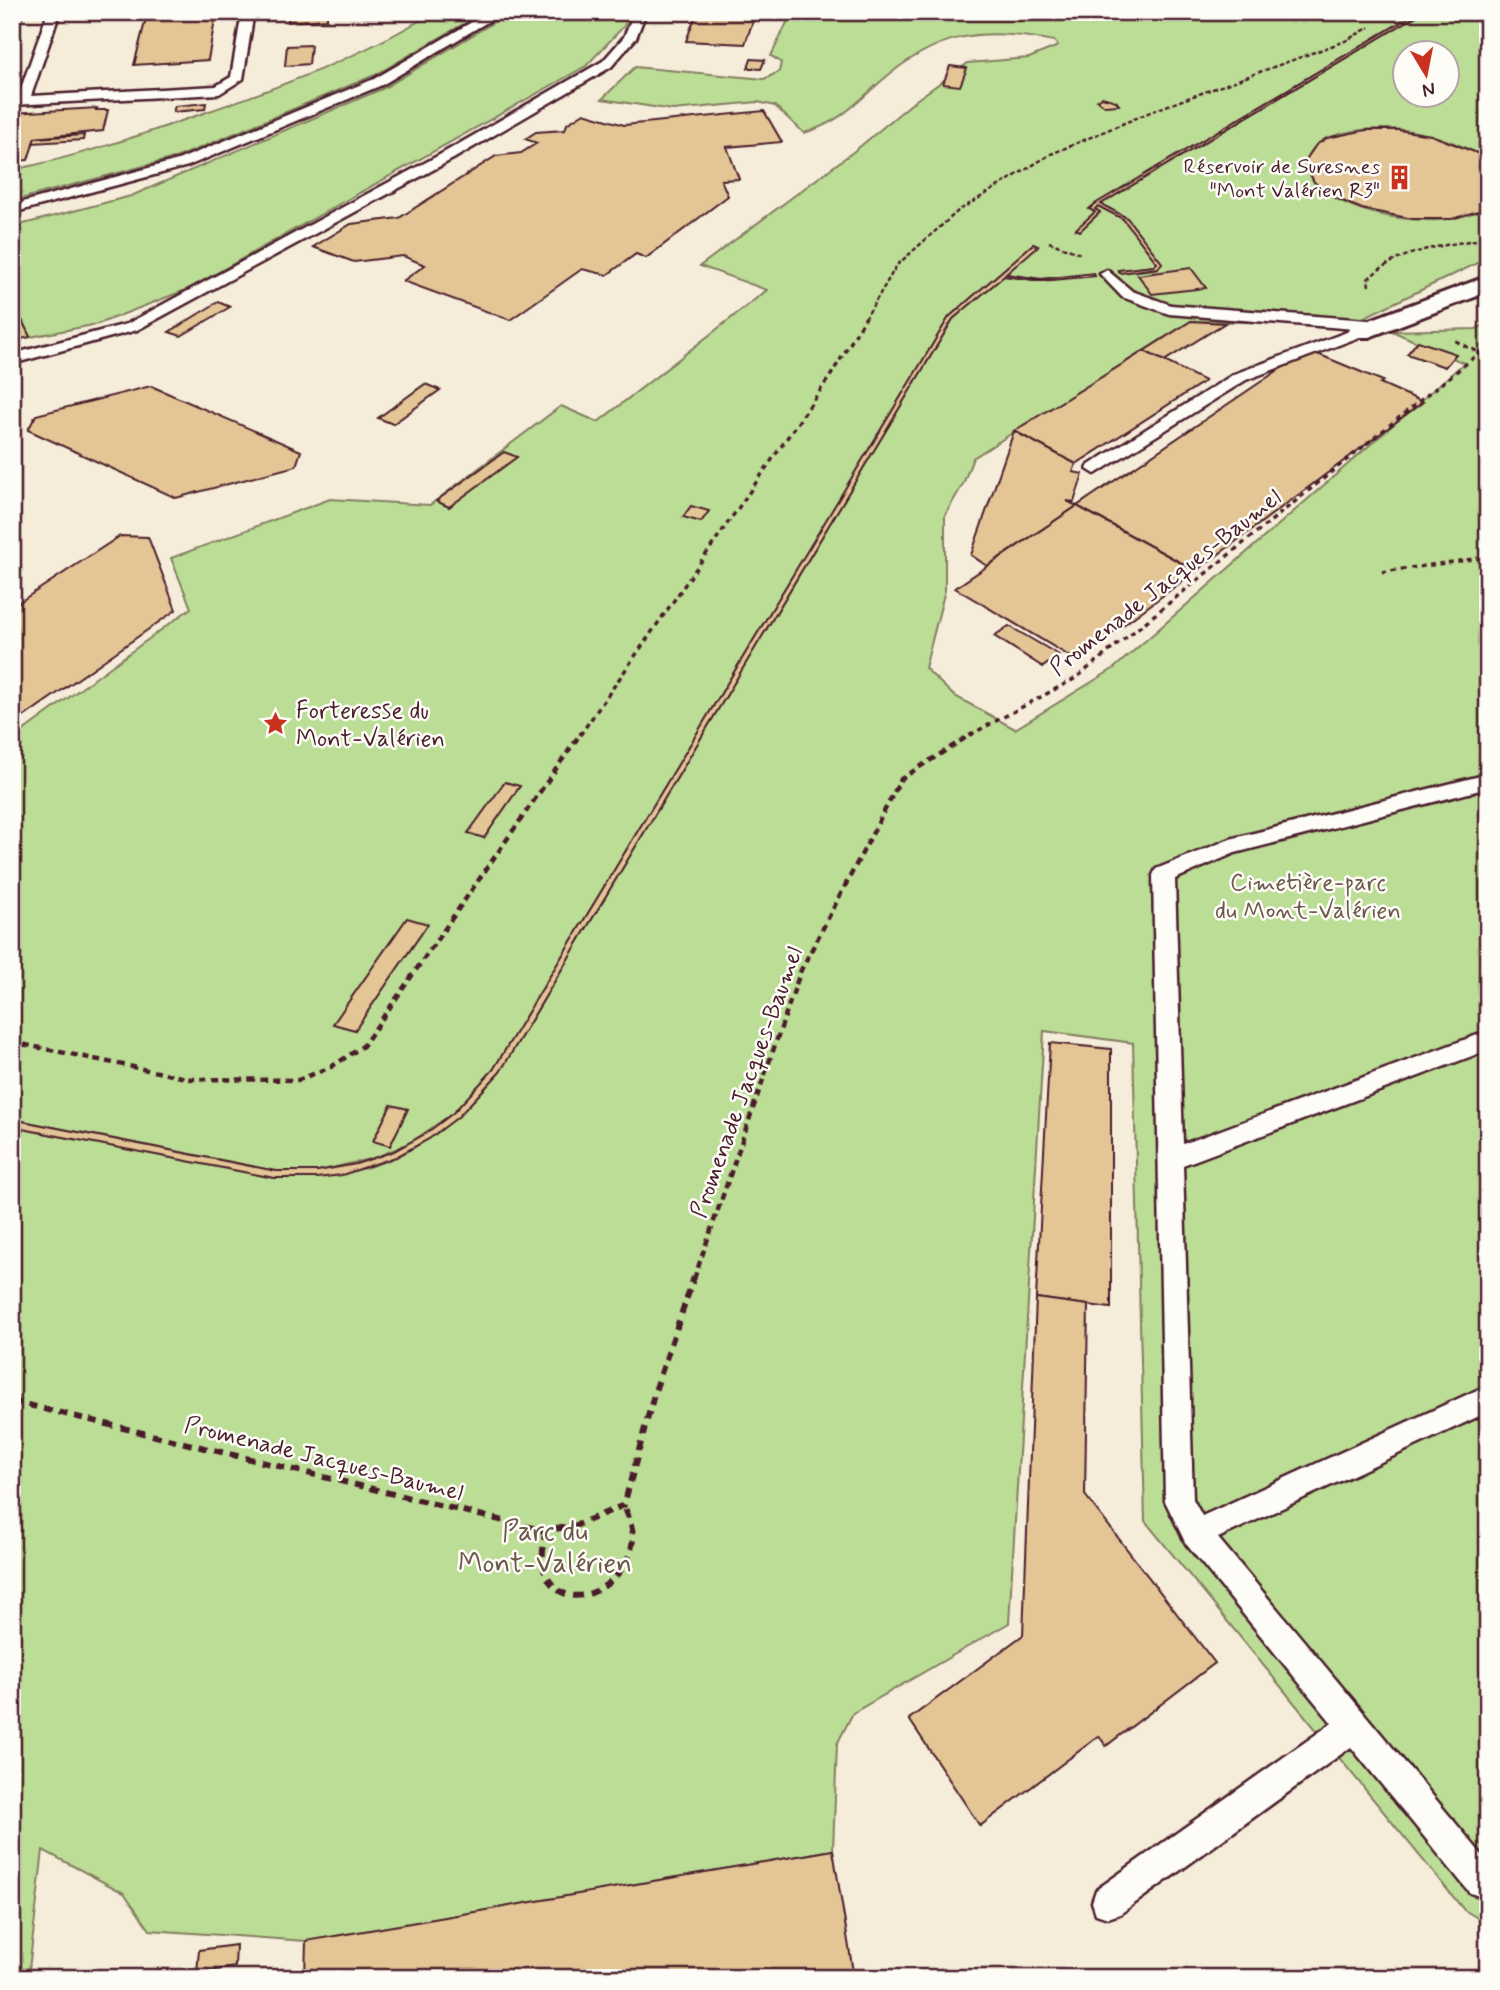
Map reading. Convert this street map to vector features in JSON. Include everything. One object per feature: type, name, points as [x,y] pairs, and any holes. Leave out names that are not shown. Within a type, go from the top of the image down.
[{"type":"street","points":[[1367,329],[1488,283]]},
{"type":"lane","points":[[54,12],[18,101],[219,90],[237,79],[248,12]]},
{"type":"lane","points":[[12,209],[183,163],[378,82],[498,12]]},
{"type":"lane","points":[[12,359],[132,327],[448,156],[607,64],[631,37],[640,12]]},
{"type":"lane","points":[[1107,274],[1128,294],[1169,309],[1367,329]]},
{"type":"lane","points":[[1095,469],[1240,377],[1367,329]]},
{"type":"lane","points":[[1488,781],[1230,847],[1164,875],[1179,1501],[1196,1534],[1482,1881],[1488,1883]]},
{"type":"lane","points":[[1169,1160],[1488,1040]]},
{"type":"lane","points":[[1196,1534],[1488,1398]]},
{"type":"lane","points":[[1108,1902],[1353,1726]]},
{"type":"path","points":[[12,1042],[191,1079],[298,1080],[331,1066],[363,1046],[831,375],[897,265],[958,211],[1051,154],[1155,110],[1345,41],[1370,27]]},
{"type":"path","points":[[1488,100],[1488,113]]},
{"type":"path","name":"Promenade Jacques-Baumel","points":[[12,1401],[545,1531],[577,1525],[624,1505],[655,1391],[801,970],[901,779],[949,746],[1076,678],[1488,346]]},
{"type":"path","points":[[1382,572],[1488,557]]},
{"type":"path","points":[[545,1531],[542,1547],[543,1572],[550,1587],[565,1596],[580,1597],[598,1593],[616,1580],[629,1560],[635,1540],[633,1520],[624,1505]]},
{"type":"green space","points":[[434,12],[484,12],[375,75],[178,157],[12,201],[12,170],[107,145],[261,93],[350,57]]},
{"type":"green space","points":[[511,12],[628,12],[625,25],[586,66],[188,289],[98,324],[30,337],[12,299],[12,227],[131,196],[384,88]]},
{"type":"green space","points":[[792,12],[1418,12],[1095,204],[1090,209],[1095,212],[1076,230],[1080,230],[1100,213],[1095,209],[1098,206],[1123,219],[1157,263],[1154,266],[1118,270],[1120,273],[1158,269],[1162,263],[1127,218],[1101,204],[1423,12],[1488,12],[1488,160],[1462,146],[1425,134],[1369,129],[1351,131],[1320,143],[1310,153],[1306,166],[1314,181],[1328,193],[1344,203],[1364,210],[1404,219],[1423,220],[1488,212],[1488,258],[1350,324],[1191,321],[973,458],[963,484],[945,515],[945,590],[925,668],[953,695],[1015,729],[1113,669],[1464,363],[1392,331],[1476,329],[1488,323],[1488,1924],[1464,1910],[1145,1521],[1133,1043],[1044,1031],[1009,1623],[853,1713],[837,1744],[833,1850],[306,1941],[150,1930],[124,1893],[43,1850],[28,1978],[12,1978],[12,1127],[274,1178],[344,1173],[373,1166],[426,1140],[451,1121],[500,1072],[953,319],[1004,276],[1041,281],[1095,275],[1041,279],[1006,274],[1037,246],[1033,244],[949,318],[493,1070],[453,1113],[410,1143],[374,1158],[318,1171],[276,1171],[12,1119],[12,739],[191,608],[171,558],[330,499],[430,505],[561,406],[598,422],[767,290],[700,266],[968,63],[1029,58],[1058,46],[1054,41],[1004,34],[960,38],[940,44],[900,66],[836,119],[804,133],[775,106],[758,102],[673,110],[602,99],[635,67],[764,79],[779,72],[781,62],[771,56]]},
{"type":"building","points":[[12,12],[24,12],[12,46]]},
{"type":"building","points":[[289,12],[327,12],[327,19],[288,22]]},
{"type":"building","points":[[367,12],[411,12],[411,15],[366,17]]},
{"type":"building","points":[[697,12],[756,12],[745,44],[686,41]]},
{"type":"building","points":[[1418,12],[1423,12],[1101,204],[1127,218],[1162,263],[1158,268],[1120,273],[1118,270],[1154,266],[1157,263],[1123,219],[1098,206],[1095,209],[1100,212],[1080,231],[1076,229],[1095,212],[1089,209],[1095,204]]},
{"type":"building","points":[[216,14],[208,60],[134,65],[146,18]]},
{"type":"building","points":[[311,45],[309,64],[285,66],[287,46]]},
{"type":"building","points":[[751,59],[765,60],[761,69],[748,68]]},
{"type":"building","points":[[950,66],[967,68],[960,86],[943,84]]},
{"type":"building","points":[[1102,97],[1116,101],[1119,105],[1105,106],[1097,100]]},
{"type":"building","points":[[206,103],[205,109],[173,112],[175,106]]},
{"type":"building","points":[[97,108],[96,110],[108,110],[103,131],[35,138],[28,160],[12,161],[12,113]]},
{"type":"building","points":[[764,111],[782,142],[727,147],[739,179],[721,180],[728,196],[646,258],[636,254],[607,275],[582,269],[510,320],[403,281],[425,265],[403,256],[354,262],[313,247],[351,224],[399,218],[496,156],[521,153],[537,143],[525,139],[536,132],[565,130],[567,124],[584,113],[624,125]]},
{"type":"building","name":"Réservoir de Suresnes \"Mont Valérien R3\"","points":[[1366,130],[1398,130],[1431,135],[1488,160],[1488,208],[1452,219],[1413,219],[1362,209],[1333,197],[1314,182],[1306,166],[1307,158],[1316,145],[1327,138]]},
{"type":"building","points":[[84,135],[83,140],[33,143],[35,138]]},
{"type":"building","points":[[1033,244],[1038,246],[1006,274],[1041,279],[1094,273],[1095,276],[1041,281],[1004,276],[953,319],[500,1072],[458,1117],[429,1139],[396,1157],[342,1175],[317,1178],[274,1178],[12,1127],[12,1119],[276,1171],[318,1171],[356,1164],[394,1151],[425,1134],[453,1113],[493,1070],[949,317]]},
{"type":"building","points":[[1191,268],[1206,288],[1152,294],[1138,275]]},
{"type":"building","points":[[12,299],[30,337],[12,341]]},
{"type":"building","points":[[218,302],[230,307],[181,336],[169,332]]},
{"type":"building","points":[[1191,321],[1225,323],[1164,361],[1144,351]]},
{"type":"building","points":[[1418,341],[1456,354],[1445,367],[1407,354]]},
{"type":"building","points":[[1308,350],[1383,381],[1380,383],[1423,402],[1196,571],[1077,506]]},
{"type":"building","points":[[1144,351],[1205,381],[1076,464],[1014,431]]},
{"type":"building","points":[[425,384],[440,390],[393,424],[378,418]]},
{"type":"building","points":[[151,386],[301,451],[296,466],[176,498],[28,430],[36,415]]},
{"type":"building","points":[[1014,431],[1076,464],[1073,472],[1083,474],[1074,502],[1067,501],[1077,506],[987,566],[971,555]]},
{"type":"building","points":[[504,452],[517,457],[449,507],[436,501]]},
{"type":"building","points":[[691,506],[709,511],[701,522],[683,517]]},
{"type":"building","points":[[1077,506],[1196,571],[1076,660],[955,588]]},
{"type":"building","points":[[120,536],[148,537],[176,610],[12,725],[12,607]]},
{"type":"building","points":[[1009,626],[1059,655],[1043,667],[994,636]]},
{"type":"building","points":[[505,782],[520,786],[484,838],[468,833]]},
{"type":"building","points":[[407,918],[428,924],[355,1030],[333,1024]]},
{"type":"building","points":[[1050,1043],[1111,1049],[1111,1308],[1036,1298]]},
{"type":"building","points":[[391,1105],[408,1109],[390,1146],[373,1141]]},
{"type":"building","points":[[1036,1298],[1088,1305],[1085,1495],[1215,1663],[1106,1746],[1099,1736],[980,1826],[909,1719],[1023,1635]]},
{"type":"building","points":[[833,1850],[854,1978],[305,1978],[306,1941]]},
{"type":"building","points":[[236,1945],[235,1967],[197,1973],[199,1950]]},
{"type":"place","name":"Réservoir de Suresnes \"Mont Valérien R3\"","points":[[1400,178]]},
{"type":"place","name":"Forteresse du Mont-Valérien","points":[[276,724]]},
{"type":"park label","name":"Cimetière-parc du Mont-Valérien","points":[[1308,896]]},
{"type":"park label","name":"Parc du Mont-Valérien","points":[[545,1546]]}]
